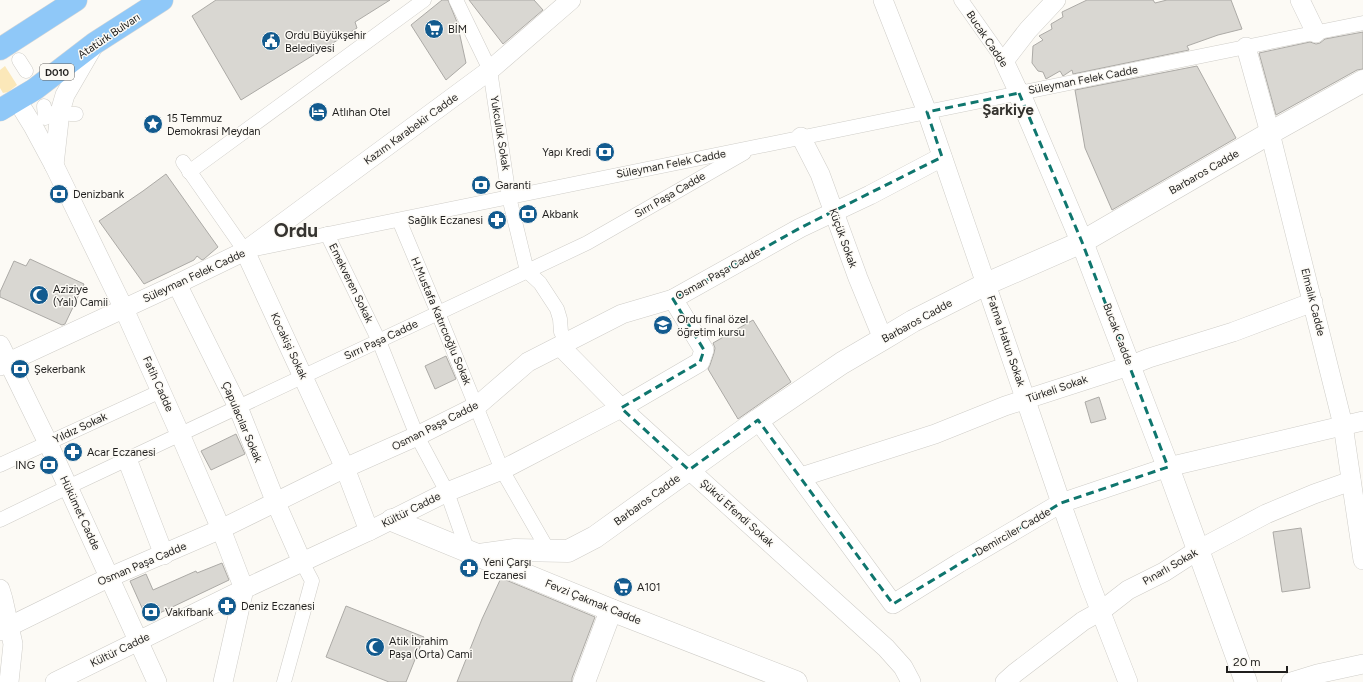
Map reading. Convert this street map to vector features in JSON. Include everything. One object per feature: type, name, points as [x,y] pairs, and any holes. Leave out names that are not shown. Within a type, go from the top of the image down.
[{"type":"highway","points":[[0,49],[76,0]]},
{"type":"highway","name":"Atatürk Bulvarı","points":[[8,105],[35,89],[95,43],[162,0]]},
{"type":"street","name":"Kocakişi Sokak","points":[[369,531],[345,468],[304,376],[245,251],[186,167],[424,0]]},
{"type":"street","name":"Yukculuk Sokak","points":[[456,0],[490,70],[510,197],[527,271]]},
{"type":"street","name":"Kazım Karabekir Cadde","points":[[245,251],[490,70],[571,0]]},
{"type":"street","name":"Fatma Hatun Sokak","points":[[883,0],[927,112],[1061,504],[1128,682]]},
{"type":"street","name":"Bucak Cadde","points":[[961,0],[1004,61],[1082,242],[1168,467],[1246,682]]},
{"type":"street","points":[[1004,61],[1028,30],[1056,0]]},
{"type":"street","points":[[1300,0],[1316,33]]},
{"type":"street","name":"Süleyman Felek Cadde","points":[[4,364],[178,284],[245,251],[1363,23]]},
{"type":"street","points":[[54,165],[60,112],[65,95],[95,43]]},
{"type":"street","name":"Elmalık Cadde","points":[[1246,47],[1270,133],[1343,425],[1363,560]]},
{"type":"street","name":"Barbaros Cadde","points":[[474,553],[515,550],[568,551],[595,537],[758,420],[842,363],[913,321],[986,284],[1082,242],[1363,81]]},
{"type":"street","name":"Fatih Cadde","points":[[8,105],[33,126],[54,165],[124,309],[161,391],[222,529],[244,589]]},
{"type":"street","name":"Küçük Sokak","points":[[801,137],[820,174],[858,278],[883,339]]},
{"type":"street","name":"Sırrı Paşa Cadde","points":[[0,520],[587,243],[755,147]]},
{"type":"street","name":"Osman Paşa Cadde","points":[[5,629],[110,577],[222,529],[345,468],[417,436],[477,406],[528,362],[622,314],[673,299],[800,228],[870,195],[942,157]]},
{"type":"street","name":"H.Mustafa Katırcıoğlu Sokak","points":[[398,220],[477,406],[502,470],[548,550]]},
{"type":"street","name":"Emekveren Sokak","points":[[327,234],[379,341],[417,436],[447,492],[474,553]]},
{"type":"street","points":[[527,271],[540,282],[556,308],[560,319],[561,332],[564,337],[560,346]]},
{"type":"street","name":"Çapulacılar Sokak","points":[[178,284],[238,407],[276,503],[302,562]]},
{"type":"street","name":"Kültür Cadde","points":[[54,682],[244,589],[392,520],[447,492],[502,470],[621,408],[700,362],[704,350],[673,299]]},
{"type":"street","name":"Türkeli Sokak","points":[[801,477],[935,434],[1005,406],[1129,366],[1149,358],[1234,332],[1313,302]]},
{"type":"street","name":"Hükümet Cadde","points":[[0,346],[4,364],[48,443],[157,682]]},
{"type":"street","name":"Şükrü Efendi Sokak","points":[[560,346],[621,408],[886,648],[903,667],[912,682]]},
{"type":"street","name":"Yıldız Sokak","points":[[0,464],[161,391]]},
{"type":"street","name":"Demirciler Cadde","points":[[758,420],[893,604],[959,563],[1061,504],[1168,467],[1363,421]]},
{"type":"street","points":[[127,459],[164,555]]},
{"type":"street","name":"Pınarlı Sokak","points":[[1005,682],[1083,621],[1101,611],[1128,590],[1164,572],[1198,550],[1266,514],[1314,494],[1351,481]]},
{"type":"street","name":"Fevzi Çakmak Cadde","points":[[392,520],[611,610],[796,682]]},
{"type":"street","points":[[284,682],[312,581],[302,562]]},
{"type":"street","points":[[0,589],[4,599],[5,629],[13,644],[9,682]]},
{"type":"street","points":[[222,682],[244,589]]},
{"type":"street","points":[[584,682],[611,610]]},
{"type":"street","points":[[1291,682],[1317,674],[1363,664]]},
{"type":"highlighted area","points":[[1019,93],[1082,242],[1168,467],[1061,503],[893,604],[758,420],[689,470],[621,408],[700,362],[704,350],[673,299],[800,228],[942,157],[927,112]]},
{"type":"shaded area","points":[[5,66],[17,85],[8,92],[3,93],[0,88],[0,70]]},
{"type":"building","name":"Ordu Büyükşehir Belediyesi","points":[[216,0],[390,0],[355,22],[357,28],[241,100],[192,16]]},
{"type":"building","points":[[442,0],[448,0],[457,22],[466,63],[446,80],[411,25]]},
{"type":"building","points":[[469,0],[534,0],[543,10],[503,44]]},
{"type":"building","points":[[1087,0],[1153,0],[1155,3],[1167,0],[1231,0],[1242,29],[1218,35],[1187,46],[1189,50],[1073,74],[1072,70],[1063,76],[1060,71],[1046,79],[1043,72],[1038,71],[1032,63],[1033,46],[1043,40],[1039,36],[1052,29],[1051,24],[1063,17],[1062,12]]},
{"type":"building","points":[[1363,32],[1363,69],[1357,70],[1276,115],[1259,53],[1310,42],[1316,44],[1325,39]]},
{"type":"building","points":[[1197,66],[1236,138],[1112,210],[1085,148],[1075,90]]},
{"type":"building","points":[[166,174],[218,247],[202,260],[197,256],[194,260],[144,284],[99,221]]},
{"type":"building","name":"Aziziye (Yalı) Camii","points":[[30,259],[84,284],[65,324],[62,325],[0,297],[0,292],[14,261],[26,266]]},
{"type":"building","points":[[753,320],[791,382],[738,419],[708,369],[715,348],[713,343]]},
{"type":"building","points":[[446,356],[456,379],[435,389],[425,366]]},
{"type":"building","points":[[1099,397],[1106,419],[1091,423],[1085,402]]},
{"type":"building","points":[[236,434],[245,454],[211,470],[201,451]]},
{"type":"building","points":[[1301,528],[1310,588],[1282,592],[1273,532]]},
{"type":"building","points":[[222,563],[229,580],[147,619],[130,581],[146,574],[153,590],[196,571],[197,573]]},
{"type":"building","points":[[501,578],[595,617],[572,678],[572,682],[457,682],[482,619]]},
{"type":"building","name":"Atik İbrahim Paşa (Orta) Cami","points":[[346,606],[424,637],[406,682],[389,682],[326,657]]},
{"type":"place","name":"BİM","points":[[434,29]]},
{"type":"place","name":"Ordu Büyükşehir Belediyesi","points":[[271,41]]},
{"type":"place","name":"Atlıhan Otel","points":[[318,112]]},
{"type":"place","name":"15 Temmuz Demokrasi Meydan","points":[[153,124]]},
{"type":"place","name":"Yapı Kredi","points":[[605,152]]},
{"type":"place","name":"Garanti","points":[[481,185]]},
{"type":"place","name":"Denizbank","points":[[59,194]]},
{"type":"place","name":"Akbank","points":[[528,214]]},
{"type":"place","name":"Sağlık Eczanesi","points":[[497,220]]},
{"type":"place","name":"Aziziye (Yalı) Camii","points":[[39,295]]},
{"type":"place","name":"Ordu final özel öğretim kursu","points":[[663,325]]},
{"type":"place","name":"Şekerbank","points":[[20,369]]},
{"type":"place","name":"Acar Eczanesi","points":[[73,452]]},
{"type":"place","name":"ING","points":[[49,465]]},
{"type":"place","name":"Yeni Çarşı Eczanesi","points":[[469,568]]},
{"type":"place","name":"A101","points":[[623,587]]},
{"type":"place","name":"Deniz Eczanesi","points":[[227,606]]},
{"type":"place","name":"Vakıfbank","points":[[151,612]]},
{"type":"place","name":"Atik İbrahim Paşa (Orta) Cami","points":[[375,647]]},
{"type":"district","name":"Şarkiye","points":[[1008,110]]},
{"type":"district","name":"Ordu","points":[[296,230]]}]
